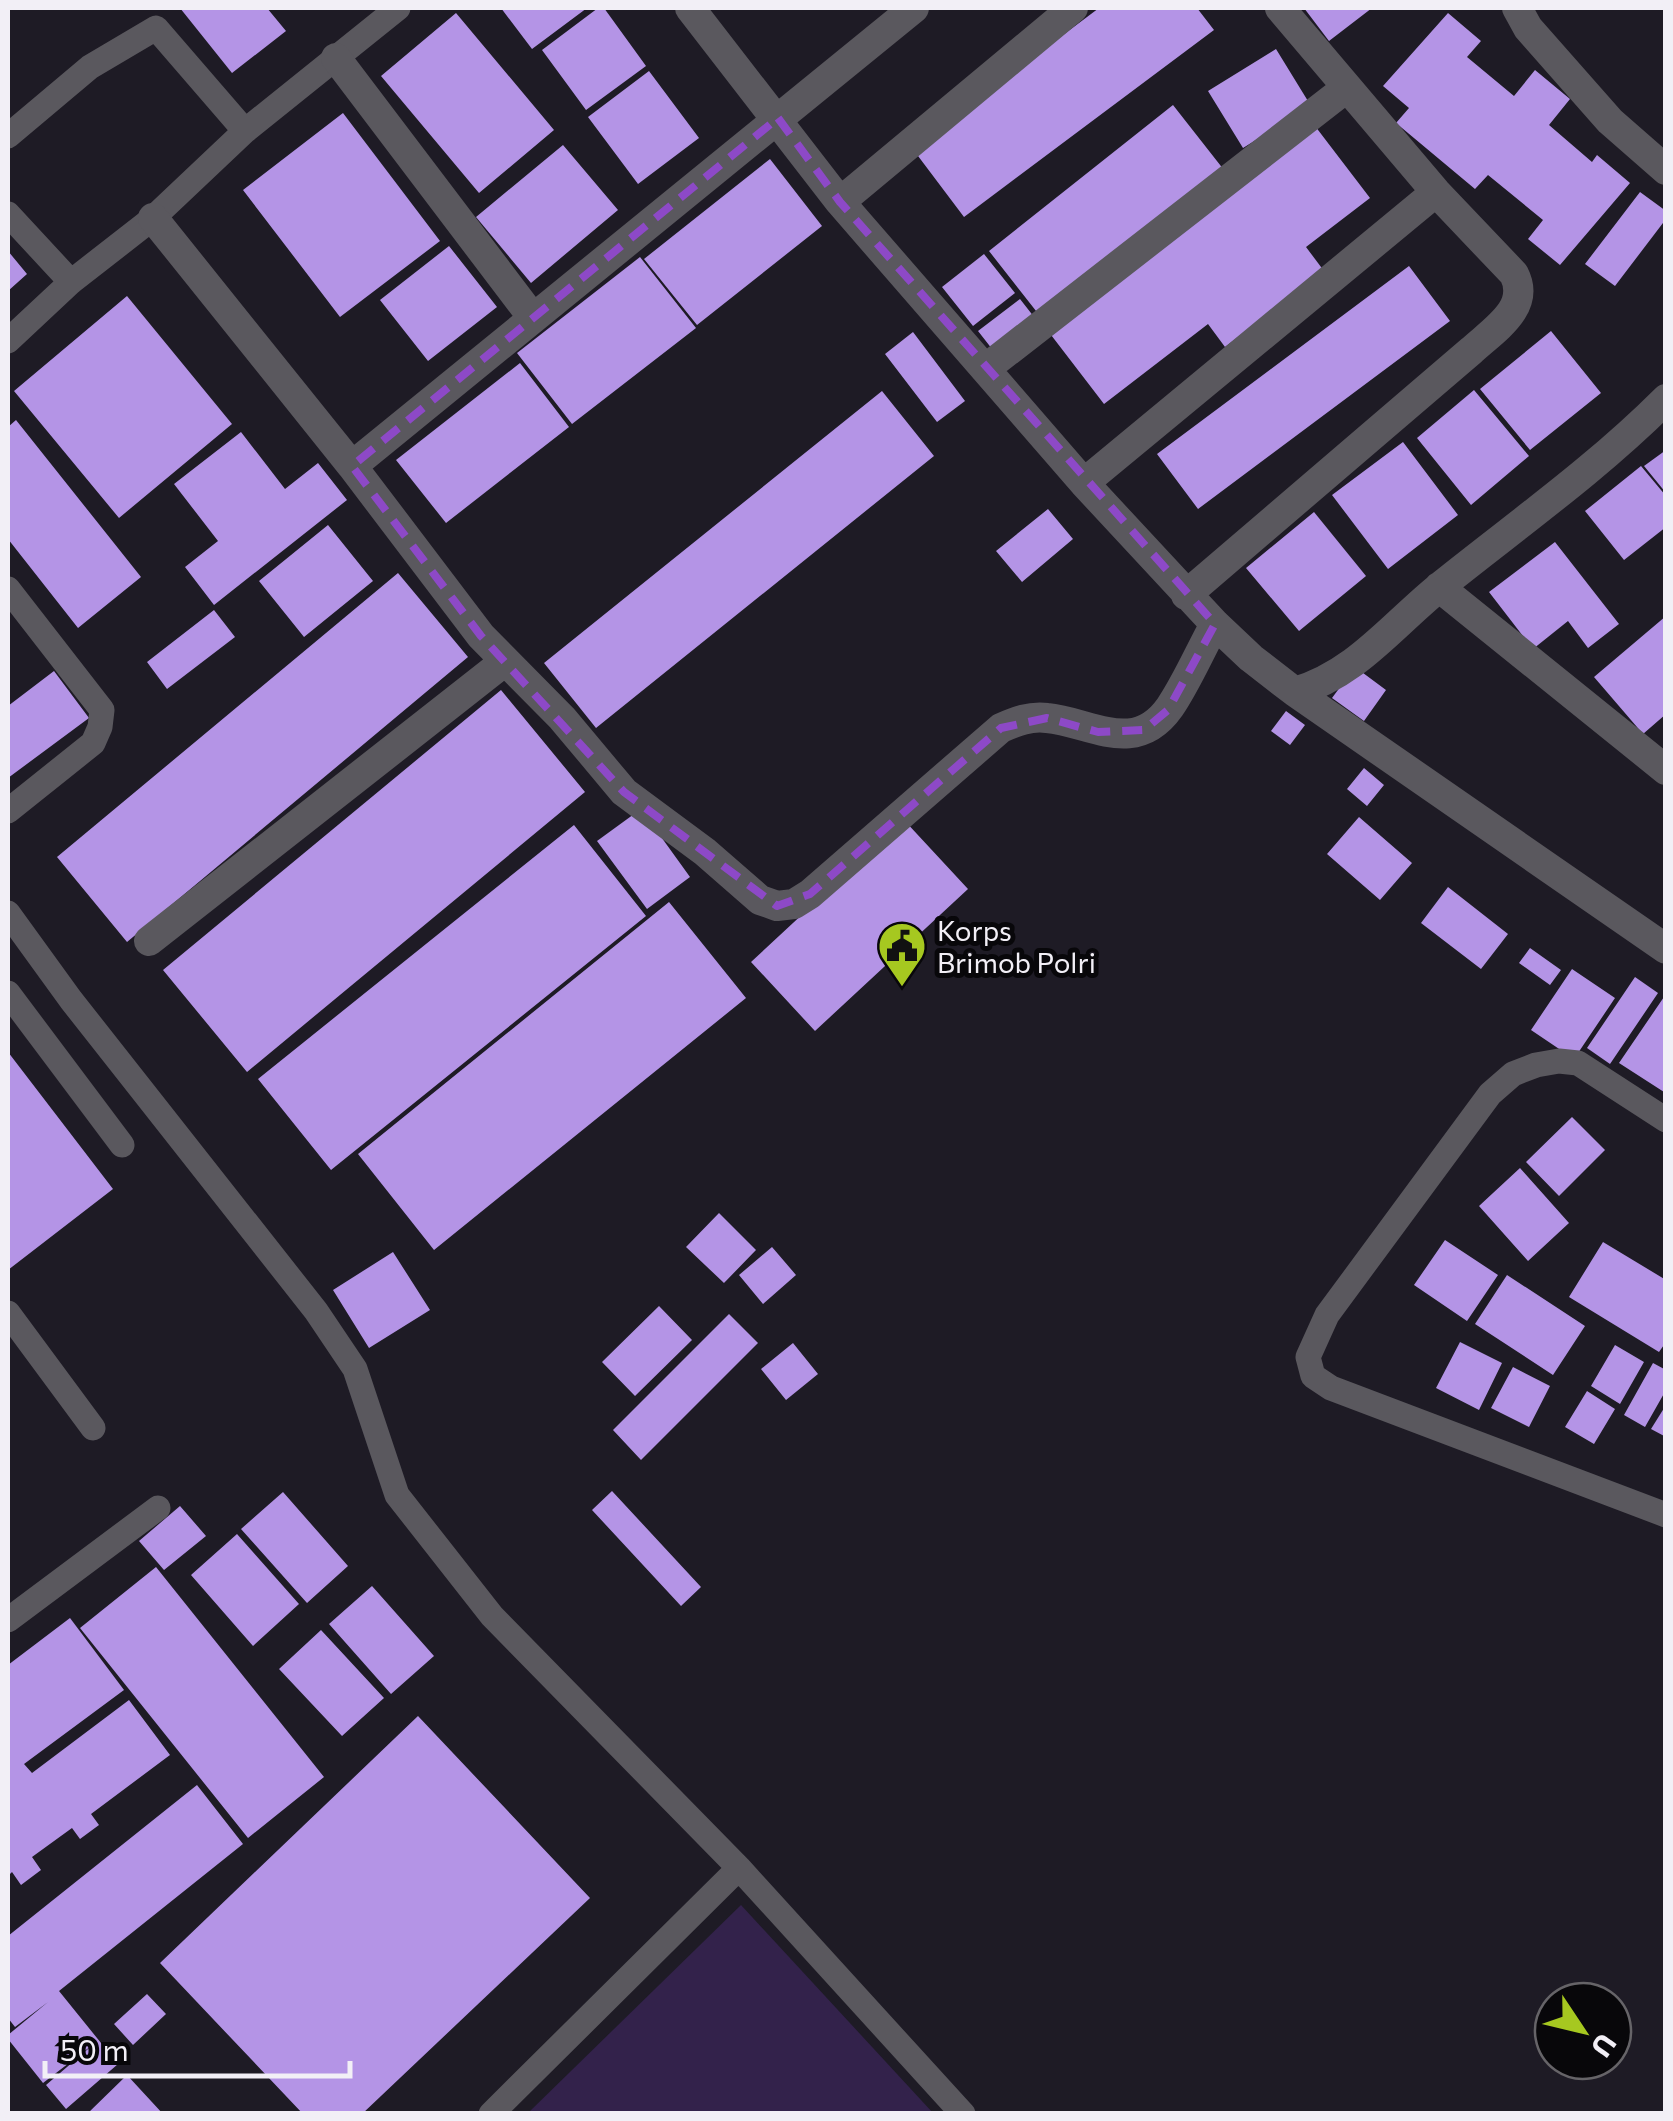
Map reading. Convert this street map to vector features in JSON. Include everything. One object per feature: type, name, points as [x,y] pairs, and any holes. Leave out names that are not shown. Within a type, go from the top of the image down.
[{"type":"street","points":[[690,8],[840,202],[1084,484],[1250,658],[1666,949]]},
{"type":"street","points":[[352,466],[914,8]]},
{"type":"street","points":[[840,202],[1073,8]]},
{"type":"street","points":[[1186,595],[1510,315],[1519,300],[1520,286],[1514,274],[1345,89],[1280,8]]},
{"type":"street","points":[[1517,8],[1528,28],[1610,121],[1666,170]]},
{"type":"street","points":[[336,58],[532,318]]},
{"type":"street","points":[[986,368],[1345,89]]},
{"type":"street","points":[[1084,484],[1436,192]]},
{"type":"street","points":[[154,218],[352,466],[480,636],[562,718],[624,792],[705,852],[760,900],[778,906],[794,904],[810,894],[1001,728],[1024,718],[1047,718],[1098,732],[1144,730],[1168,710],[1215,624]]},
{"type":"street","points":[[1295,692],[1322,684],[1384,640],[1439,587],[1578,480],[1666,399]]},
{"type":"street","points":[[1439,587],[1666,770]]},
{"type":"street","points":[[149,941],[504,662]]},
{"type":"lane","points":[[140,8],[245,131]]},
{"type":"lane","points":[[8,341],[71,282],[154,218],[245,131],[398,8]]},
{"type":"lane","points":[[8,136],[90,67],[156,28]]},
{"type":"lane","points":[[8,214],[71,282]]},
{"type":"lane","points":[[8,589],[102,710],[93,743],[8,811]]},
{"type":"lane","points":[[8,913],[71,1000],[316,1310],[355,1369],[397,1495],[492,1616],[740,1868],[963,2114]]},
{"type":"lane","points":[[8,993],[122,1146]]},
{"type":"lane","points":[[1666,1120],[1578,1063],[1559,1061],[1513,1074],[1490,1094],[1327,1315],[1308,1357],[1314,1376],[1331,1388],[1666,1515]]},
{"type":"lane","points":[[8,1313],[94,1428]]},
{"type":"lane","points":[[8,1620],[158,1508]]},
{"type":"lane","points":[[491,2114],[740,1868]]},
{"type":"highlighted area","points":[[778,118],[840,202],[1215,624],[1168,710],[1144,730],[1098,732],[1047,718],[1001,728],[810,894],[777,906],[624,792],[481,636],[352,466]]},
{"type":"shaded area","points":[[741,1905],[933,2113],[528,2113]]},
{"type":"building","points":[[180,8],[267,8],[286,31],[232,73]]},
{"type":"building","points":[[501,8],[587,8],[532,49]]},
{"type":"building","points":[[598,8],[604,8],[646,66],[586,110],[542,50]]},
{"type":"building","points":[[1099,8],[1197,8],[1214,30],[964,217],[912,148]]},
{"type":"building","points":[[1304,8],[1372,8],[1329,41]]},
{"type":"building","points":[[456,13],[554,130],[479,193],[381,76]]},
{"type":"building","points":[[1448,13],[1481,41],[1467,57],[1514,96],[1535,70],[1570,99],[1549,125],[1592,162],[1597,155],[1630,183],[1560,265],[1528,239],[1543,220],[1488,175],[1475,189],[1396,123],[1409,108],[1383,86]]},
{"type":"building","points":[[1276,49],[1311,106],[1243,148],[1208,91]]},
{"type":"building","points":[[649,71],[699,138],[638,184],[588,117]]},
{"type":"building","points":[[1173,105],[1224,170],[1040,316],[989,251]]},
{"type":"building","points":[[343,113],[440,241],[340,317],[243,190]]},
{"type":"building","points":[[1315,126],[1370,198],[1306,247],[1324,271],[1225,347],[1208,324],[1104,404],[1048,331]]},
{"type":"building","points":[[563,145],[618,210],[531,283],[476,217]]},
{"type":"building","points":[[770,159],[822,226],[697,325],[644,259]]},
{"type":"building","points":[[1640,192],[1666,211],[1666,219],[1615,286],[1585,264]]},
{"type":"building","points":[[449,246],[497,307],[428,361],[380,300]]},
{"type":"building","points":[[8,251],[27,274],[8,291]]},
{"type":"building","points":[[984,254],[1015,293],[973,326],[942,287]]},
{"type":"building","points":[[640,257],[696,328],[572,424],[517,353]]},
{"type":"building","points":[[1409,266],[1450,321],[1198,509],[1157,454]]},
{"type":"building","points":[[127,296],[232,424],[119,518],[14,391]]},
{"type":"building","points":[[1020,299],[1038,322],[996,354],[978,331]]},
{"type":"building","points":[[1551,331],[1601,393],[1530,450],[1480,389]]},
{"type":"building","points":[[913,332],[965,401],[937,422],[885,354]]},
{"type":"building","points":[[520,363],[569,427],[446,523],[396,460]]},
{"type":"building","points":[[1474,390],[1529,456],[1471,505],[1417,438]]},
{"type":"building","points":[[882,391],[934,456],[596,728],[544,663]]},
{"type":"building","points":[[16,420],[141,577],[78,628],[8,539],[8,427]]},
{"type":"building","points":[[241,432],[285,489],[318,463],[347,500],[214,605],[185,567],[218,541],[174,484]]},
{"type":"building","points":[[1403,442],[1458,515],[1388,569],[1332,495]]},
{"type":"building","points":[[1666,450],[1666,493],[1644,466]]},
{"type":"building","points":[[1641,466],[1666,496],[1666,527],[1624,560],[1585,511]]},
{"type":"building","points":[[1048,509],[1073,539],[1022,582],[996,551]]},
{"type":"building","points":[[1314,512],[1366,576],[1299,631],[1246,568]]},
{"type":"building","points":[[328,525],[373,581],[304,637],[259,581]]},
{"type":"building","points":[[1555,542],[1619,624],[1588,648],[1568,621],[1533,649],[1489,592]]},
{"type":"building","points":[[398,573],[468,657],[127,942],[57,857]]},
{"type":"building","points":[[214,610],[235,637],[167,689],[147,662]]},
{"type":"building","points":[[1666,616],[1666,714],[1643,734],[1594,677]]},
{"type":"building","points":[[1355,667],[1386,690],[1364,721],[1332,698]]},
{"type":"building","points":[[54,671],[89,718],[8,778],[8,706]]},
{"type":"building","points":[[501,690],[585,792],[247,1072],[163,970]]},
{"type":"building","points":[[1286,711],[1305,725],[1290,745],[1271,731]]},
{"type":"building","points":[[1364,768],[1384,785],[1367,806],[1347,789]]},
{"type":"building","points":[[641,809],[690,877],[647,909],[597,841]]},
{"type":"building","points":[[1359,817],[1412,863],[1380,900],[1327,854]]},
{"type":"building","points":[[904,820],[968,889],[815,1031],[751,962]]},
{"type":"building","points":[[574,825],[646,916],[331,1170],[258,1079]]},
{"type":"building","points":[[1448,887],[1508,934],[1481,969],[1421,923]]},
{"type":"building","points":[[669,902],[746,998],[434,1250],[358,1154]]},
{"type":"building","points":[[1530,948],[1561,970],[1550,985],[1519,963]]},
{"type":"building","points":[[1572,969],[1615,998],[1574,1059],[1531,1030]]},
{"type":"building","points":[[1635,977],[1658,993],[1610,1064],[1587,1048]]},
{"type":"building","points":[[1666,994],[1666,1090],[1664,1092],[1619,1063]]},
{"type":"building","points":[[8,1052],[113,1189],[8,1270]]},
{"type":"building","points":[[1572,1117],[1605,1150],[1559,1196],[1526,1162]]},
{"type":"building","points":[[1520,1168],[1569,1223],[1528,1261],[1479,1206]]},
{"type":"building","points":[[719,1213],[756,1250],[724,1283],[686,1247]]},
{"type":"building","points":[[1445,1240],[1498,1275],[1467,1321],[1414,1285]]},
{"type":"building","points":[[1603,1242],[1666,1280],[1666,1342],[1659,1352],[1569,1297]]},
{"type":"building","points":[[772,1247],[796,1275],[763,1304],[739,1275]]},
{"type":"building","points":[[393,1252],[430,1310],[369,1348],[333,1290]]},
{"type":"building","points":[[1507,1275],[1585,1326],[1553,1375],[1475,1324]]},
{"type":"building","points":[[659,1306],[692,1340],[635,1396],[602,1362]]},
{"type":"building","points":[[729,1314],[758,1343],[641,1460],[613,1430]]},
{"type":"building","points":[[1460,1342],[1502,1363],[1479,1410],[1436,1388]]},
{"type":"building","points":[[793,1343],[818,1374],[786,1400],[761,1369]]},
{"type":"building","points":[[1615,1345],[1644,1362],[1620,1404],[1591,1386]]},
{"type":"building","points":[[1653,1363],[1666,1370],[1666,1390],[1645,1427],[1624,1415]]},
{"type":"building","points":[[1513,1367],[1550,1386],[1529,1427],[1491,1408]]},
{"type":"building","points":[[1587,1391],[1615,1409],[1594,1444],[1565,1427]]},
{"type":"building","points":[[1666,1405],[1666,1437],[1651,1429]]},
{"type":"building","points":[[612,1491],[701,1587],[681,1606],[592,1510]]},
{"type":"building","points":[[283,1492],[348,1566],[307,1603],[241,1529]]},
{"type":"building","points":[[180,1506],[206,1536],[164,1570],[139,1541]]},
{"type":"building","points":[[237,1534],[299,1604],[253,1646],[191,1575]]},
{"type":"building","points":[[156,1567],[324,1777],[248,1838],[80,1628]]},
{"type":"building","points":[[372,1586],[434,1656],[391,1694],[329,1624]]},
{"type":"building","points":[[70,1618],[124,1690],[24,1764],[32,1773],[129,1700],[170,1755],[91,1814],[99,1825],[80,1839],[72,1828],[32,1857],[41,1870],[21,1885],[12,1872],[8,1876],[8,1665]]},
{"type":"building","points":[[321,1630],[384,1698],[342,1736],[279,1669]]},
{"type":"building","points":[[418,1716],[590,1898],[362,2114],[303,2114],[160,1963]]},
{"type":"building","points":[[197,1785],[243,1844],[59,1991],[118,2064],[66,2109],[46,2085],[95,2043],[43,2083],[8,2039],[48,2002],[15,2027],[8,2018],[8,1936]]},
{"type":"building","points":[[147,1994],[166,2014],[133,2045],[114,2024]]},
{"type":"building","points":[[127,2075],[163,2114],[87,2114]]},
{"type":"place","name":"Korps Brimob Polri","points":[[902,988]]}]
